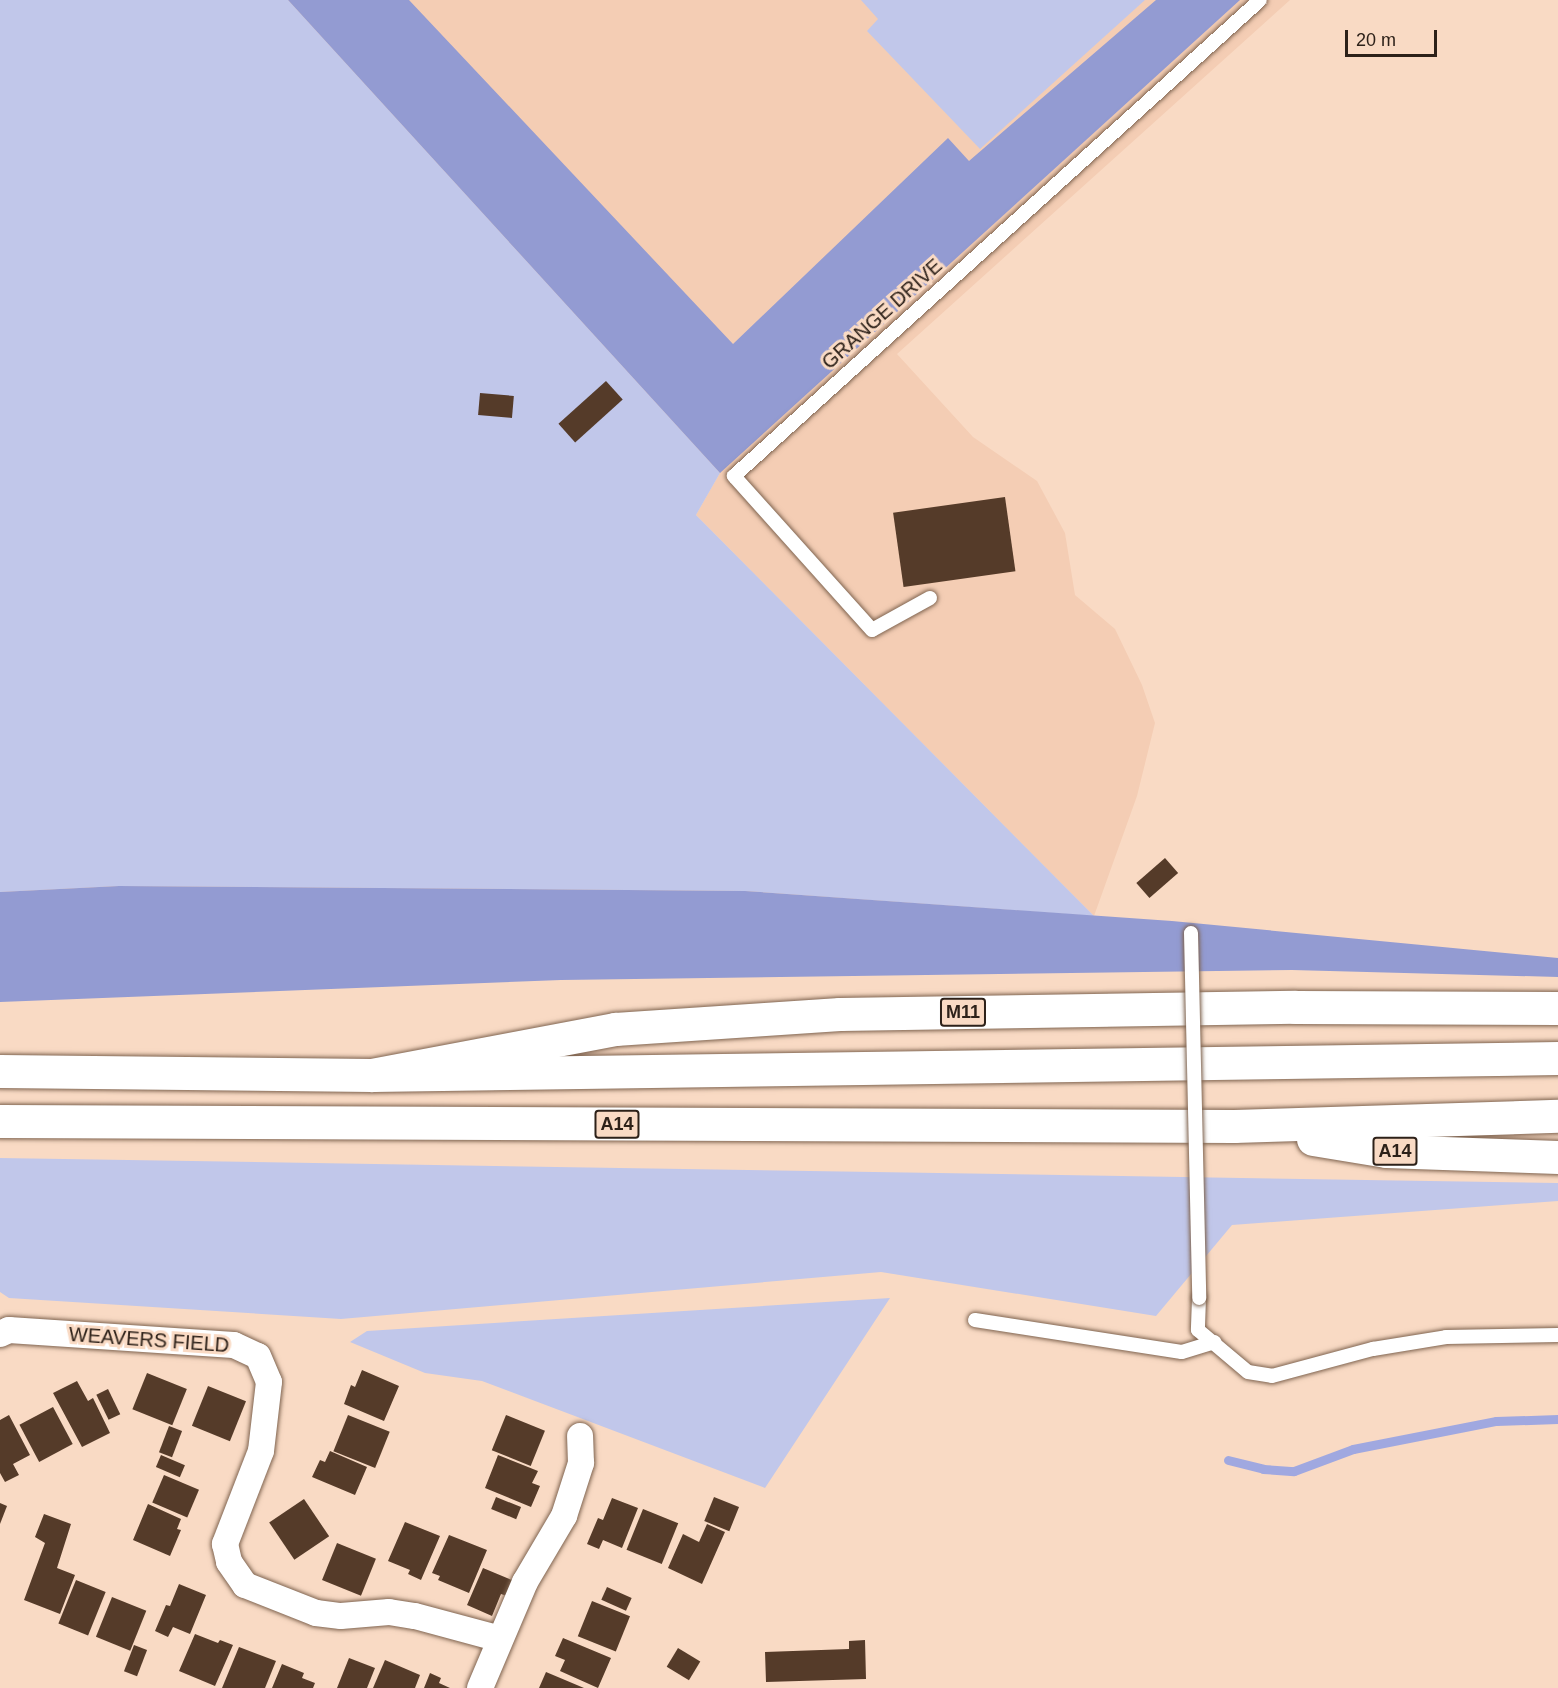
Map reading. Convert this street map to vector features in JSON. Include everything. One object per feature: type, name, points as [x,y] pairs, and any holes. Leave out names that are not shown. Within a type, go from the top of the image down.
[{"type":"highway","name":"M11","points":[[372,1075],[615,1029],[840,1014],[1295,1007],[1558,1008]]},
{"type":"highway","points":[[0,1071],[372,1075],[1558,1058]]},
{"type":"highway","name":"A14","points":[[0,1121],[1234,1126],[1558,1116]]},
{"type":"highway","name":"A14","points":[[1234,1126],[1386,1150],[1558,1157]]},
{"type":"street","name":"WEAVERS FIELD","points":[[0,1334],[9,1330],[234,1345],[258,1356],[269,1382],[261,1451],[225,1544],[229,1562],[245,1585],[316,1613],[341,1616],[389,1612],[500,1639]]},
{"type":"street","points":[[480,1688],[525,1582],[564,1516],[581,1463],[580,1436]]},
{"type":"lane","name":"GRANGE DRIVE","points":[[930,598],[872,630],[734,476],[1260,0]]},
{"type":"lane","points":[[1191,933],[1198,1330],[1248,1372],[1272,1376],[1373,1349],[1446,1337],[1558,1335]]},
{"type":"lane","points":[[975,1320],[1182,1352],[1214,1342]]},
{"type":"shaded area","points":[[0,0],[288,0],[720,473],[696,515],[1094,916],[745,891],[119,886],[0,892]]},
{"type":"shaded area","points":[[288,0],[1290,0],[897,354],[973,437],[1037,481],[1065,533],[1075,595],[1115,629],[1142,685],[1155,723],[1137,796],[1094,916],[696,515],[720,473]]},
{"type":"shaded area","points":[[288,0],[409,0],[733,344],[948,138],[969,161],[1156,0],[1240,0],[720,473]]},
{"type":"shaded area","points":[[861,0],[1145,0],[980,149],[867,31],[878,19]]},
{"type":"shaded area","points":[[119,886],[745,891],[1172,921],[1558,958],[1558,977],[1292,970],[561,980],[0,1002],[0,892]]},
{"type":"shaded area","points":[[0,1158],[1558,1183],[1558,1201],[1232,1225],[1156,1316],[881,1272],[341,1319],[9,1298],[0,1292]]},
{"type":"shaded area","points":[[890,1298],[765,1488],[482,1381],[425,1373],[350,1342],[367,1331]]},
{"type":"building","points":[[606,381],[623,400],[575,442],[558,424]]},
{"type":"building","points":[[480,393],[514,396],[512,418],[478,415]]},
{"type":"building","points":[[1005,497],[1015,571],[904,587],[893,513]]},
{"type":"building","points":[[1165,858],[1178,873],[1149,898],[1136,883]]},
{"type":"building","points":[[362,1370],[399,1386],[384,1421],[344,1404],[351,1385],[355,1387]]},
{"type":"building","points":[[147,1373],[187,1389],[172,1425],[132,1409]]},
{"type":"building","points":[[77,1381],[88,1401],[93,1398],[110,1433],[82,1447],[53,1393]]},
{"type":"building","points":[[208,1386],[246,1401],[230,1441],[192,1426]]},
{"type":"building","points":[[108,1389],[120,1414],[109,1420],[96,1395]]},
{"type":"building","points":[[53,1407],[73,1444],[39,1462],[19,1425]]},
{"type":"building","points":[[9,1415],[30,1455],[13,1464],[19,1475],[5,1482],[0,1473],[0,1420]]},
{"type":"building","points":[[348,1415],[390,1432],[375,1468],[333,1451]]},
{"type":"building","points":[[506,1415],[545,1431],[531,1466],[492,1450]]},
{"type":"building","points":[[169,1426],[182,1431],[172,1457],[159,1452]]},
{"type":"building","points":[[330,1451],[367,1467],[355,1495],[312,1477],[320,1460],[325,1462]]},
{"type":"building","points":[[161,1455],[185,1465],[180,1477],[156,1467]]},
{"type":"building","points":[[498,1455],[538,1471],[532,1483],[540,1486],[531,1507],[485,1488]]},
{"type":"building","points":[[164,1475],[199,1490],[187,1517],[152,1503]]},
{"type":"building","points":[[496,1497],[521,1507],[516,1519],[491,1509]]},
{"type":"building","points":[[714,1497],[739,1507],[729,1531],[704,1521]]},
{"type":"building","points":[[612,1498],[638,1508],[622,1548],[603,1540],[599,1549],[587,1544],[598,1518],[603,1520]]},
{"type":"building","points":[[304,1499],[329,1536],[294,1560],[269,1522]]},
{"type":"building","points":[[0,1503],[7,1506],[0,1524]]},
{"type":"building","points":[[148,1504],[181,1519],[177,1529],[181,1530],[170,1556],[133,1540]]},
{"type":"building","points":[[643,1509],[678,1523],[662,1564],[627,1550]]},
{"type":"building","points":[[44,1514],[71,1524],[57,1568],[75,1575],[60,1614],[24,1600],[45,1543],[35,1537]]},
{"type":"building","points":[[405,1522],[440,1536],[421,1580],[408,1574],[410,1570],[388,1561]]},
{"type":"building","points":[[707,1524],[725,1532],[702,1584],[668,1568],[683,1534],[699,1542]]},
{"type":"building","points":[[449,1535],[487,1550],[469,1593],[438,1580],[440,1576],[432,1573]]},
{"type":"building","points":[[337,1543],[376,1559],[361,1596],[322,1580]]},
{"type":"building","points":[[483,1568],[514,1581],[507,1596],[501,1594],[492,1616],[467,1605]]},
{"type":"building","points":[[76,1580],[106,1592],[88,1636],[58,1624]]},
{"type":"building","points":[[179,1584],[206,1595],[190,1634],[173,1627],[168,1637],[155,1631],[166,1605],[170,1606]]},
{"type":"building","points":[[607,1587],[632,1598],[626,1611],[601,1600]]},
{"type":"building","points":[[112,1597],[146,1611],[130,1651],[96,1637]]},
{"type":"building","points":[[592,1601],[630,1616],[616,1652],[578,1636]]},
{"type":"building","points":[[195,1634],[218,1643],[220,1640],[233,1645],[215,1686],[179,1671]]},
{"type":"building","points":[[563,1638],[611,1658],[598,1688],[560,1671],[565,1660],[555,1656]]},
{"type":"building","points":[[865,1640],[866,1679],[766,1682],[765,1652],[849,1649],[849,1641]]},
{"type":"building","points":[[134,1645],[147,1650],[137,1676],[124,1671]]},
{"type":"building","points":[[239,1647],[276,1661],[265,1688],[222,1688]]},
{"type":"building","points":[[678,1648],[700,1661],[689,1680],[667,1667]]},
{"type":"building","points":[[349,1658],[375,1668],[367,1688],[337,1688]]},
{"type":"building","points":[[385,1660],[420,1675],[415,1688],[373,1688]]},
{"type":"building","points":[[282,1664],[304,1673],[302,1678],[315,1683],[313,1688],[272,1688]]},
{"type":"building","points":[[546,1672],[584,1688],[539,1688]]},
{"type":"building","points":[[430,1673],[441,1678],[439,1683],[450,1688],[424,1688]]},
{"type":"waterway","points":[[1228,1460],[1263,1469],[1294,1471],[1353,1449],[1496,1421],[1558,1419]]}]
